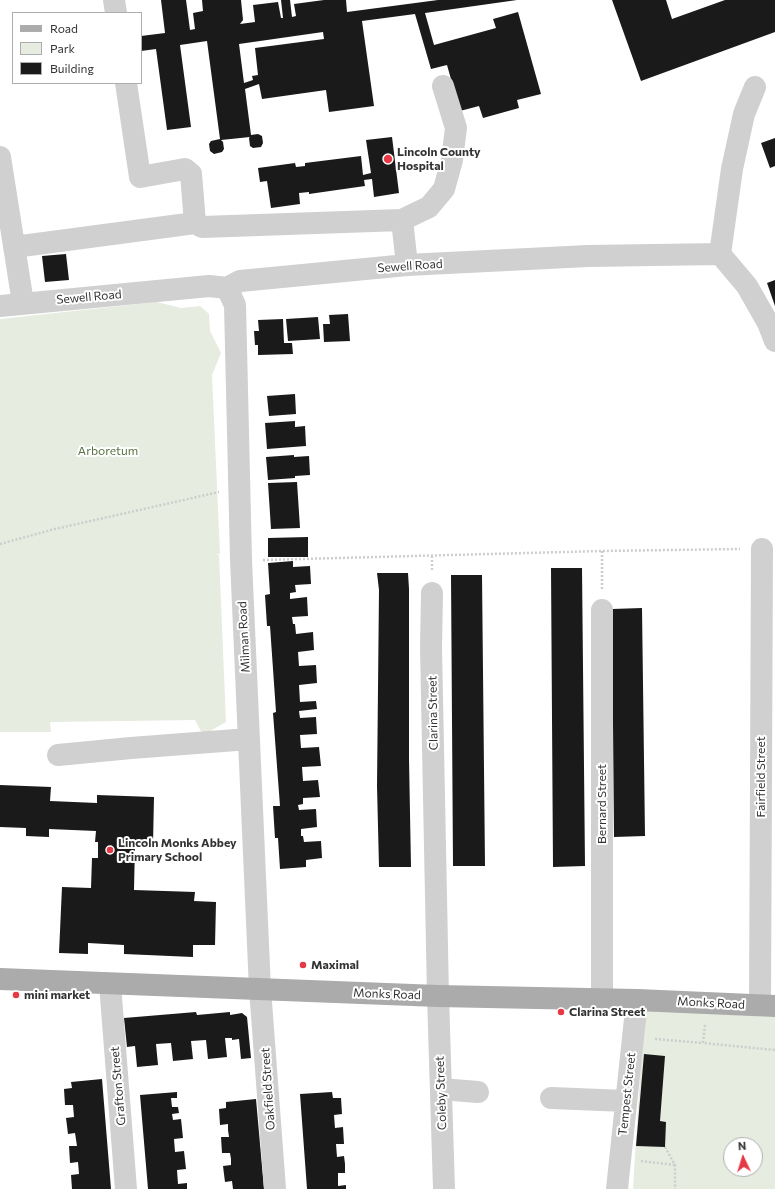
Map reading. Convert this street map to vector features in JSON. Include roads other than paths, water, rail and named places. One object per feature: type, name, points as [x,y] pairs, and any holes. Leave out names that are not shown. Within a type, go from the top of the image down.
[{"type":"main road","name":"Monks Road","points":[[0,979],[438,996],[637,1000],[767,1006]]},
{"type":"street","points":[[114,0],[116,12]]},
{"type":"street","points":[[126,84],[140,177],[185,169],[191,174],[195,223]]},
{"type":"street","points":[[14,247],[195,223],[202,227],[402,220],[429,207],[444,189],[452,160],[456,128],[443,86]]},
{"type":"street","points":[[756,88],[744,114],[732,169],[720,254],[747,286],[768,323],[775,341]]},
{"type":"street","points":[[0,157],[23,303]]},
{"type":"street","points":[[402,220],[407,265]]},
{"type":"street","name":"Sewell Road","points":[[0,306],[209,286],[227,288],[240,281],[407,265],[588,256],[720,254]]},
{"type":"street","name":"Milman Road","points":[[227,288],[235,305],[240,560],[260,988]]},
{"type":"street","name":"Fairfield Street","points":[[762,549],[767,1006]]},
{"type":"street","name":"Clarina Street","points":[[432,593],[431,647],[438,996]]},
{"type":"street","name":"Bernard Street","points":[[602,610],[602,999]]},
{"type":"street","points":[[58,755],[249,739]]},
{"type":"street","name":"Grafton Street","points":[[110,984],[126,1189]]},
{"type":"street","name":"Oakfield Street","points":[[260,988],[275,1189]]},
{"type":"street","name":"Coleby Street","points":[[438,996],[444,1189]]},
{"type":"street","name":"Tempest Street","points":[[617,1189],[637,1000]]},
{"type":"street","points":[[441,1089],[478,1092]]},
{"type":"street","points":[[551,1098],[626,1101]]},
{"type":"place","name":"Lincoln County Hospital","points":[[388,159]]},
{"type":"place","name":"Lincoln Monks Abbey Primary School","points":[[110,850]]},
{"type":"place","name":"Maximal","points":[[303,965]]},
{"type":"place","name":"mini market","points":[[16,995]]},
{"type":"place","name":"Clarina Street","points":[[561,1012]]},
{"type":"park label","name":"Arboretum","points":[[108,451]]}]
